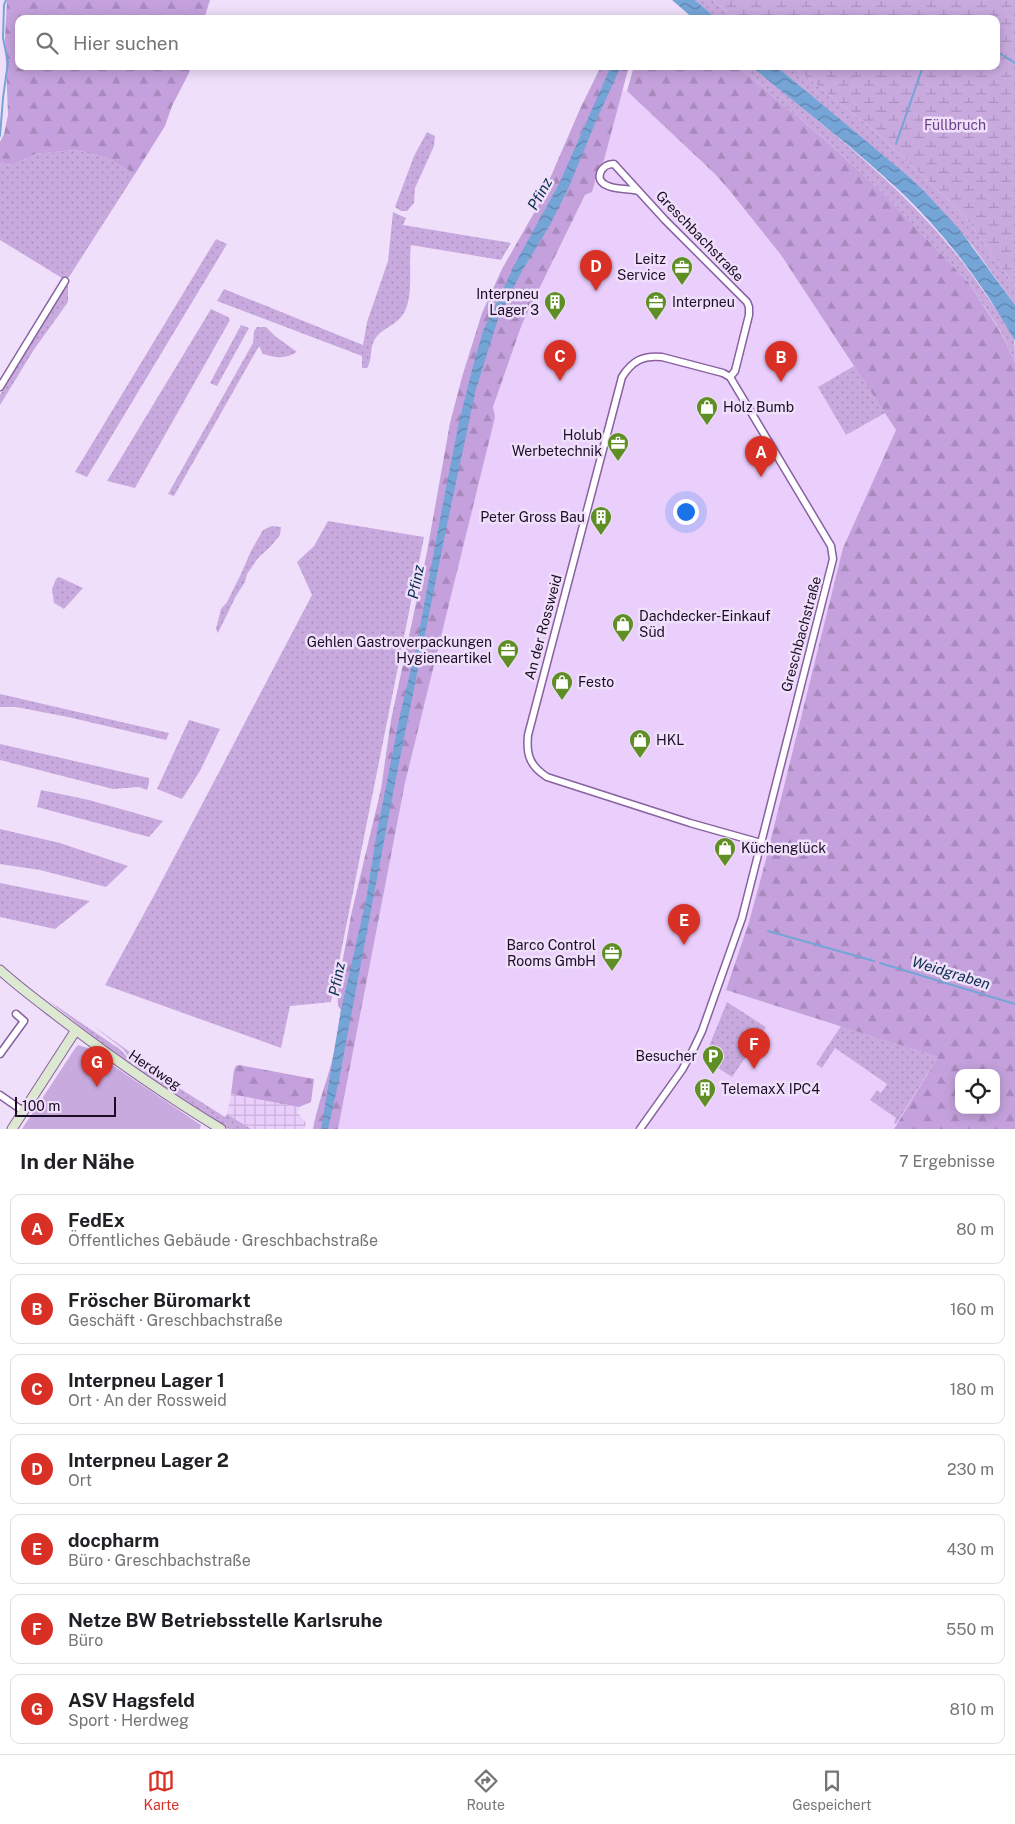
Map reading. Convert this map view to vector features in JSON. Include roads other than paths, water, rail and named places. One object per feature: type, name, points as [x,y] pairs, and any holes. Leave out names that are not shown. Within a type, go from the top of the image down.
[{"type":"main road","name":"Herdweg","points":[[0,970],[23,990],[139,1077],[221,1129]]},
{"type":"main road","points":[[12,1129],[76,1030]]},
{"type":"street","name":"Greschbachstraße","points":[[638,191],[629,188],[607,186],[602,183],[600,178],[602,168],[614,164],[743,298],[749,307],[749,315],[740,353],[735,371],[730,377],[831,546],[833,559],[742,918],[702,1031],[682,1070],[640,1129]]},
{"type":"street","points":[[0,388],[65,281]]},
{"type":"street","name":"An der Rossweid","points":[[730,377],[723,372],[652,356],[641,358],[626,369],[622,377],[528,735],[528,752],[532,765],[547,777],[690,823],[760,843]]},
{"type":"street","points":[[0,1054],[24,1021],[16,1014]]},
{"type":"street","points":[[0,1095],[23,1111]]},
{"type":"water","points":[[672,0],[695,0],[712,15],[689,15]]},
{"type":"water","points":[[609,70],[619,70],[568,189],[499,316],[476,389],[394,788],[339,1080],[328,1129],[321,1129],[341,1010],[366,900],[377,832],[400,715],[416,648],[459,422],[473,366],[483,331],[515,264],[560,182]]},
{"type":"water","points":[[756,70],[781,70],[925,192],[959,229],[1015,305],[1015,341],[991,301],[950,244],[919,209],[866,160]]},
{"type":"waterway","points":[[0,136],[8,62],[3,38],[4,5],[6,0]]},
{"type":"waterway","points":[[1000,54],[1015,63]]},
{"type":"waterway","points":[[896,144],[922,70]]},
{"type":"waterway","name":"Weidgraben","points":[[768,931],[874,961]]},
{"type":"waterway","name":"Weidgraben","points":[[880,963],[1015,1004]]},
{"type":"place","name":"Leitz Service","points":[[682,286]]},
{"type":"place","name":"Interpneu Lager 2","points":[[596,291]]},
{"type":"place","name":"Interpneu Lager 3","points":[[555,321]]},
{"type":"place","name":"Interpneu","points":[[656,321]]},
{"type":"place","name":"Interpneu Lager 1","points":[[560,381]]},
{"type":"place","name":"Fröscher Büromarkt","points":[[781,382]]},
{"type":"place","name":"Holz Bumb","points":[[707,426]]},
{"type":"place","name":"Holub Werbetechnik","points":[[618,462]]},
{"type":"place","name":"FedEx","points":[[761,477]]},
{"type":"place","name":"Peter Gross Bau","points":[[601,536]]},
{"type":"place","name":"Dachdecker-Einkauf Süd","points":[[623,643]]},
{"type":"place","name":"Gehlen Gastroverpackungen Hygieneartikel","points":[[508,669]]},
{"type":"place","name":"Festo","points":[[562,701]]},
{"type":"place","name":"HKL","points":[[640,759]]},
{"type":"place","name":"Küchenglück","points":[[725,867]]},
{"type":"place","name":"docpharm","points":[[684,945]]},
{"type":"place","name":"Barco Control Rooms GmbH","points":[[612,972]]},
{"type":"place","name":"Netze BW Betriebsstelle Karlsruhe","points":[[754,1069]]},
{"type":"place","name":"Besucher","points":[[713,1075]]},
{"type":"place","name":"ASV Hagsfeld","points":[[97,1087]]},
{"type":"place","name":"TelemaxX IPC4","points":[[705,1108]]},
{"type":"park label","name":"Füllbruch","points":[[955,125]]},
{"type":"water label","name":"Pfinz","points":[[540,194]]},
{"type":"water label","name":"Pfinz","points":[[416,582]]},
{"type":"water label","name":"Pfinz","points":[[337,979]]}]
